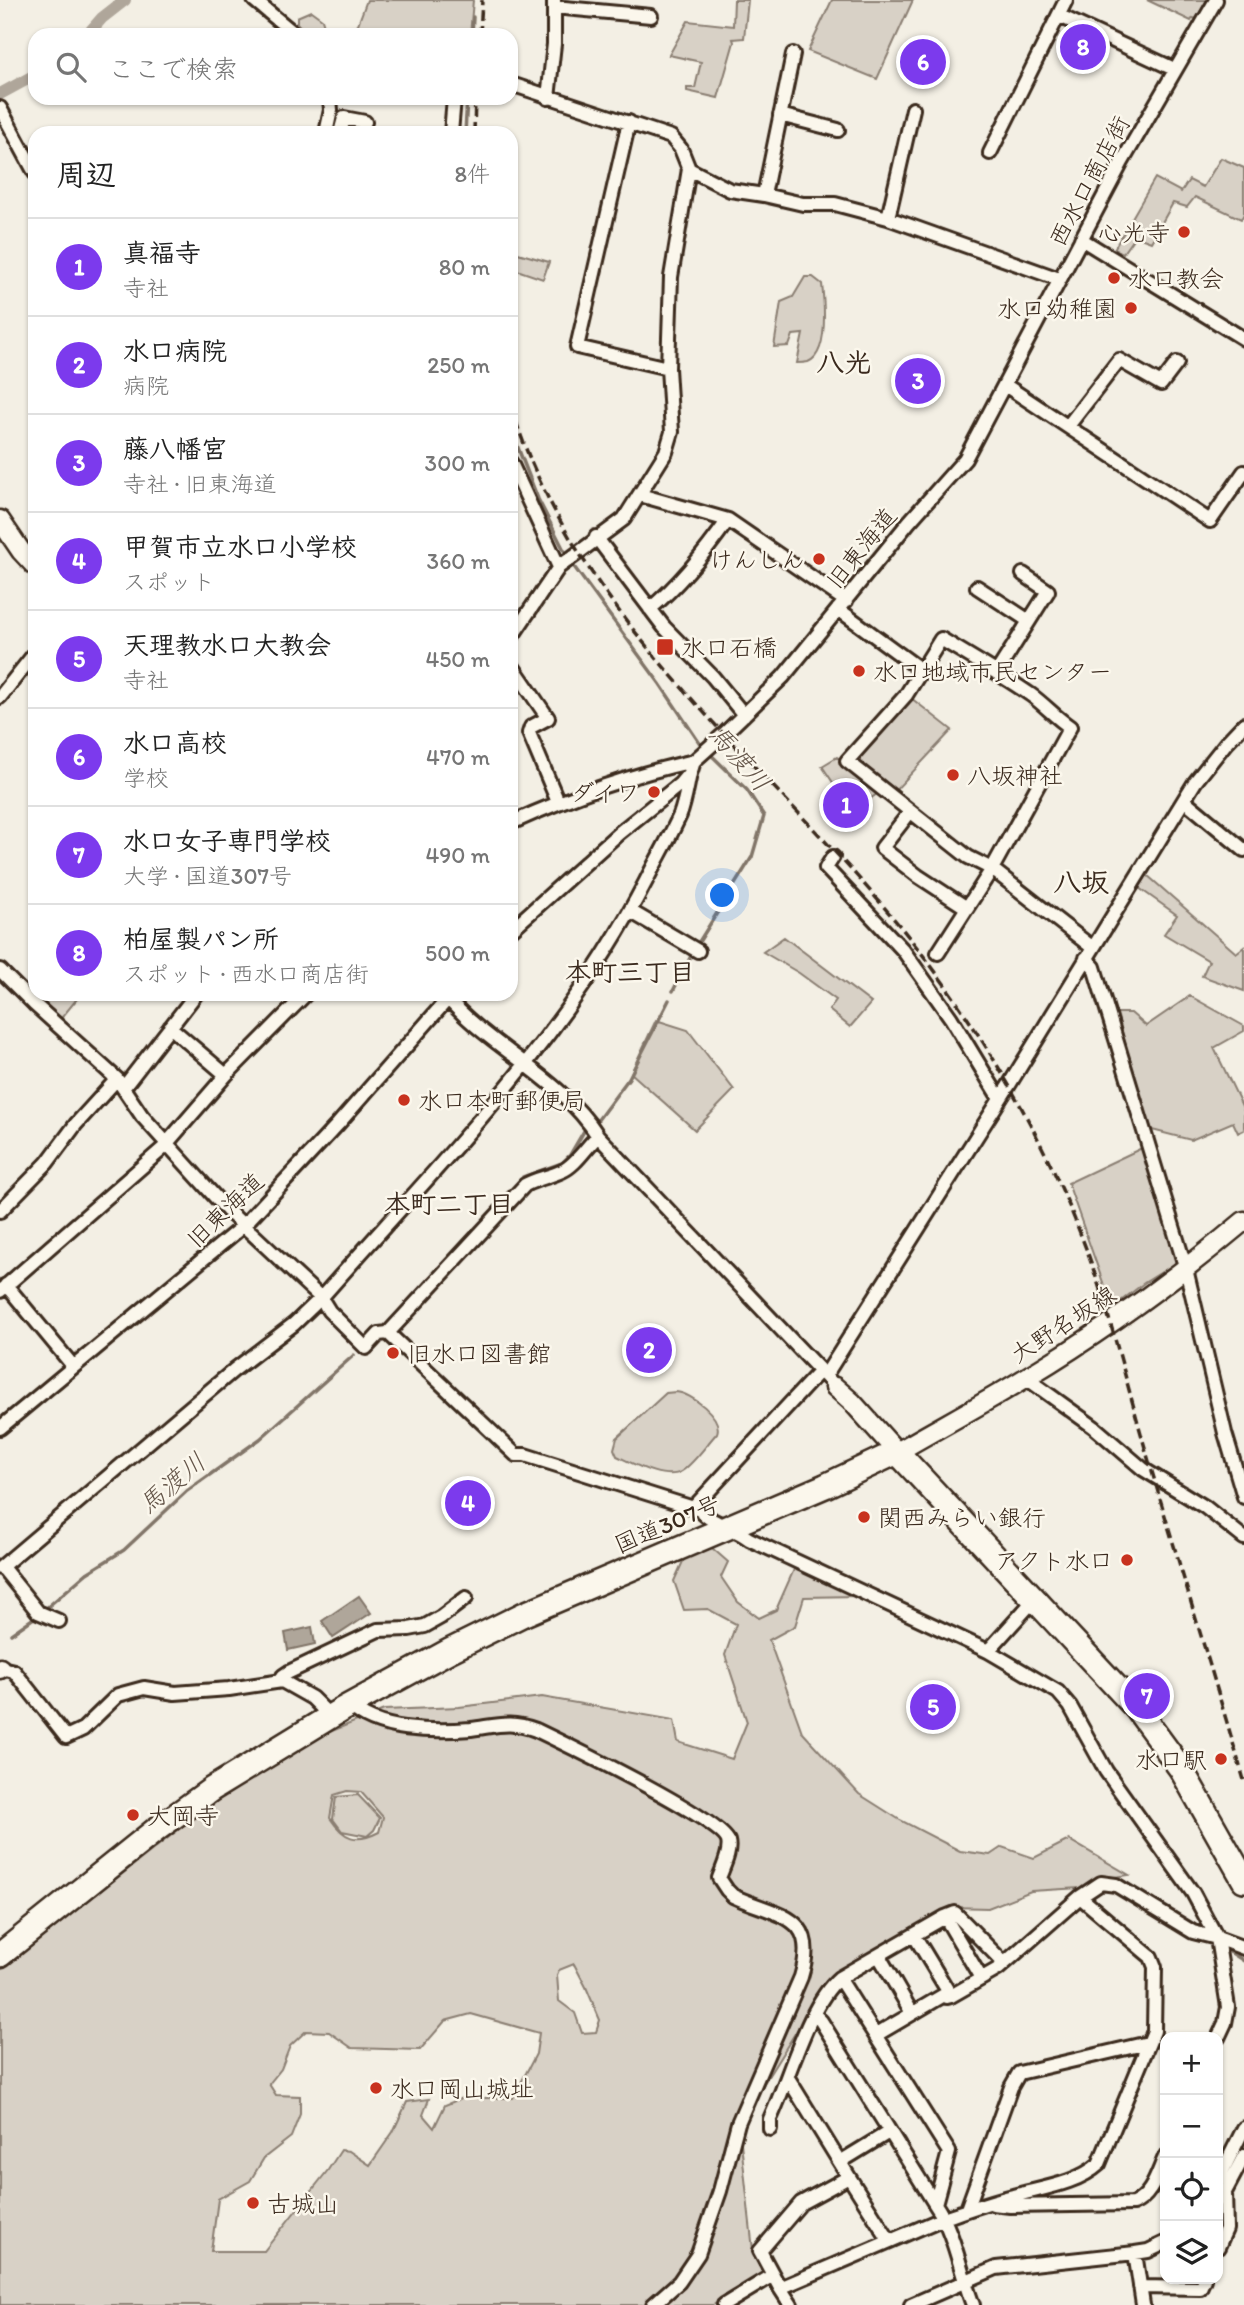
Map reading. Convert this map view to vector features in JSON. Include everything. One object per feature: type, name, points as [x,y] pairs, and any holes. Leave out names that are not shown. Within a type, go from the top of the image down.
[{"type":"highway","name":"国道307号","points":[[0,1955],[157,1829],[212,1789],[340,1710],[522,1615],[825,1486],[897,1451]]},
{"type":"highway","points":[[897,1451],[1137,1709],[1164,1743],[1244,1880]]},
{"type":"main road","points":[[0,520],[28,558]]},
{"type":"main road","name":"大野名坂線","points":[[897,1451],[1026,1378],[1110,1324],[1186,1269],[1244,1221]]},
{"type":"main road","points":[[827,1378],[897,1451]]},
{"type":"street","points":[[254,0],[288,28]]},
{"type":"street","points":[[990,153],[1066,0]]},
{"type":"street","name":"西水口商店街","points":[[1005,386],[1059,279],[1174,69],[1216,0]]},
{"type":"street","points":[[548,98],[554,44],[554,4],[651,16]]},
{"type":"street","points":[[1060,16],[1174,69]]},
{"type":"street","points":[[764,195],[793,54]]},
{"type":"street","points":[[518,87],[671,137],[681,149],[689,169],[671,277],[668,368],[672,432],[666,452],[624,519],[596,537],[559,567],[518,628]]},
{"type":"street","points":[[328,126],[331,105]]},
{"type":"street","points":[[452,126],[453,105]]},
{"type":"street","points":[[0,108],[28,160]]},
{"type":"street","points":[[888,218],[913,109]]},
{"type":"street","points":[[780,115],[838,130]]},
{"type":"street","points":[[342,126],[344,118],[365,122]]},
{"type":"street","points":[[629,122],[577,347],[668,368]]},
{"type":"street","points":[[689,169],[730,190],[803,204],[835,204],[888,218],[1059,279]]},
{"type":"street","points":[[1081,239],[1244,339]]},
{"type":"street","points":[[1068,426],[1119,360],[1161,384],[1177,363]]},
{"type":"street","points":[[1005,386],[1210,521],[1244,472]]},
{"type":"street","name":"旧東海道","points":[[518,924],[619,833],[680,784],[699,758],[783,677],[909,522],[965,459],[1005,386]]},
{"type":"street","points":[[518,478],[559,567]]},
{"type":"street","points":[[640,495],[728,520],[842,605],[921,670]]},
{"type":"street","points":[[650,609],[674,589],[728,520]]},
{"type":"street","points":[[596,537],[664,627],[713,677],[744,715]]},
{"type":"street","points":[[997,672],[1048,591],[1023,574]]},
{"type":"street","points":[[977,587],[1029,621]]},
{"type":"street","points":[[938,953],[992,869],[1070,727],[997,672],[941,639],[906,695],[847,761],[968,857],[992,869],[1089,953],[1186,1269],[1225,1433],[1244,1497]]},
{"type":"street","points":[[0,697],[28,662]]},
{"type":"street","points":[[518,674],[548,718],[531,727],[529,733],[558,802]]},
{"type":"street","points":[[692,1508],[827,1378],[1184,800],[1226,743],[1244,724]]},
{"type":"street","points":[[518,820],[558,802],[644,771],[699,758]]},
{"type":"street","points":[[59,1621],[41,1614],[1,1568],[234,1370],[294,1324],[321,1298],[526,1065],[593,971],[630,911],[681,813],[699,758]]},
{"type":"street","points":[[1184,800],[1244,850]]},
{"type":"street","points":[[910,812],[882,848],[918,876],[967,908]]},
{"type":"street","points":[[833,858],[826,868],[903,950],[951,1018],[1000,1099]]},
{"type":"street","points":[[630,911],[696,950]]},
{"type":"street","points":[[0,970],[28,998]]},
{"type":"street","points":[[31,1001],[120,1083],[142,1116],[243,1226],[321,1298],[329,1311],[366,1348],[379,1334],[388,1333],[525,1185],[537,1178],[561,1172],[598,1136]]},
{"type":"street","points":[[0,1211],[47,1163],[76,1124],[120,1083],[190,1001]]},
{"type":"street","points":[[73,1366],[3,1288],[168,1143],[226,1075],[299,1001]]},
{"type":"street","name":"旧東海道","points":[[0,1428],[243,1226],[338,1124],[444,1001]]},
{"type":"street","points":[[453,1001],[504,1050],[551,1085],[588,1121],[598,1136],[827,1378]]},
{"type":"street","points":[[170,1027],[226,1075]]},
{"type":"street","points":[[388,1333],[516,1455],[525,1454],[700,1510],[707,1518],[749,1539],[988,1651],[1058,1692],[1070,1706],[1106,1771],[1193,1893],[1217,1938],[1228,2007],[1221,2032]]},
{"type":"street","points":[[1026,1378],[1094,1427],[1143,1469],[1205,1507],[1244,1538]]},
{"type":"street","points":[[282,1681],[283,1676],[289,1672],[378,1630],[425,1626],[466,1598]]},
{"type":"street","points":[[988,1651],[1034,1600]]},
{"type":"street","points":[[0,1668],[14,1671],[66,1737],[83,1729],[111,1701],[128,1692],[144,1688],[175,1693],[282,1681],[340,1710],[402,1727],[451,1730],[514,1723],[536,1730],[658,1792],[720,1830],[729,1843],[719,1878],[727,1891],[794,1922],[804,1934],[807,1953],[801,1977],[738,2123],[698,2254],[679,2282],[653,2305]]},
{"type":"street","points":[[876,2035],[944,1995],[951,1996],[1004,1963],[1080,1897],[1101,1883],[1116,1885],[1193,1932],[1244,1948]]},
{"type":"street","points":[[780,2288],[967,2209],[1090,2173],[1099,2164],[1154,2031],[1155,1967],[1151,1957],[1080,1897]]},
{"type":"street","points":[[770,2129],[770,2119],[814,2014],[839,1978],[955,1913],[1004,1963]]},
{"type":"street","points":[[945,1917],[981,1978]]},
{"type":"street","points":[[915,1935],[951,1996]]},
{"type":"street","points":[[879,1956],[912,2013]]},
{"type":"street","points":[[839,1978],[949,2152],[935,2204]]},
{"type":"street","points":[[814,2014],[821,2021],[944,2218],[973,2305]]},
{"type":"street","points":[[967,2209],[1018,2073],[1148,2043]]},
{"type":"street","points":[[788,2078],[889,2241]]},
{"type":"street","points":[[1223,2170],[1244,2128]]},
{"type":"street","points":[[840,2162],[889,2132]]},
{"type":"street","points":[[1223,2236],[1226,2229],[1226,2192],[1244,2157]]},
{"type":"street","points":[[985,2204],[1133,2204],[1141,2201],[1149,2192],[1165,2158]]},
{"type":"street","points":[[790,2305],[760,2251],[801,2203],[849,2177]]},
{"type":"street","points":[[911,2305],[987,2271],[1006,2266],[1135,2253],[1160,2245]]},
{"type":"street","points":[[1135,2253],[1143,2305]]},
{"type":"street","points":[[724,2305],[773,2275]]},
{"type":"street","points":[[1140,2287],[1200,2288],[1202,2284]]},
{"type":"shaded area","points":[[367,0],[473,0],[471,28],[357,28]]},
{"type":"shaded area","points":[[734,0],[748,0],[744,38],[733,39],[718,98],[687,91],[687,88],[695,88],[701,62],[669,55],[688,21],[733,26]]},
{"type":"shaded area","points":[[832,0],[913,0],[877,79],[808,51]]},
{"type":"shaded area","points":[[1147,0],[1207,0],[1196,19],[1191,21]]},
{"type":"shaded area","points":[[311,11],[322,19],[325,28],[301,28],[297,17]]},
{"type":"shaded area","points":[[1221,158],[1244,168],[1244,214],[1241,219],[1195,197],[1187,207],[1173,203],[1151,242],[1135,236],[1123,253],[1114,249],[1155,178],[1181,192],[1189,180],[1203,187]]},
{"type":"shaded area","points":[[518,253],[549,262],[543,279],[518,270]]},
{"type":"shaded area","points":[[805,277],[813,277],[822,284],[824,327],[815,357],[808,362],[797,363],[803,334],[793,335],[789,346],[774,347],[781,302],[793,297]]},
{"type":"shaded area","points":[[911,698],[952,730],[893,793],[855,763],[855,757]]},
{"type":"shaded area","points":[[837,757],[880,792],[852,811],[822,766]]},
{"type":"shaded area","points":[[1147,875],[1236,953],[1244,947],[1244,991],[1202,976],[1209,961],[1164,934],[1177,915],[1139,888]]},
{"type":"shaded area","points":[[784,937],[871,1003],[850,1027],[829,1010],[836,1000],[799,973],[763,952]]},
{"type":"shaded area","points":[[1190,996],[1244,1026],[1244,1031],[1214,1048],[1244,1110],[1244,1130],[1238,1133],[1233,1122],[1191,1140],[1148,1129],[1117,1013],[1131,1013],[1146,1026]]},
{"type":"shaded area","points":[[41,1001],[75,1001],[59,1021],[39,1005]]},
{"type":"shaded area","points":[[656,1020],[688,1030],[734,1090],[695,1130],[631,1073]]},
{"type":"shaded area","points":[[1144,1147],[1176,1263],[1112,1308],[1068,1183]]},
{"type":"shaded area","points":[[676,1392],[697,1401],[711,1413],[718,1427],[717,1433],[696,1458],[682,1471],[667,1474],[649,1470],[617,1456],[614,1449],[617,1438],[666,1393]]},
{"type":"shaded area","points":[[712,1548],[728,1562],[721,1577],[738,1602],[759,1618],[776,1610],[795,1567],[858,1596],[804,1597],[795,1626],[769,1640],[802,1732],[859,1794],[900,1820],[960,1851],[990,1855],[1002,1847],[1034,1858],[1069,1840],[1129,1875],[1101,1879],[1080,1888],[1031,1891],[988,1908],[951,1907],[831,1976],[764,2083],[740,2134],[753,2250],[763,2268],[761,2277],[713,2305],[0,2305],[0,1964],[98,1893],[239,1782],[312,1739],[384,1710],[459,1707],[542,1697],[674,1720],[678,1742],[732,1759],[747,1722],[725,1655],[736,1624],[708,1609],[684,1610],[674,1581],[685,1557]],"holes":[[[347,1791],[361,1792],[383,1817],[379,1832],[357,1838],[346,1835],[335,1825],[330,1818],[334,1795]],[[574,1964],[600,2020],[596,2032],[582,2033],[575,2013],[559,2001],[559,1970]],[[471,2014],[539,2033],[536,2054],[513,2098],[462,2098],[445,2105],[434,2128],[423,2115],[429,2099],[407,2102],[393,2132],[370,2165],[349,2151],[341,2150],[264,2251],[211,2251],[218,2199],[250,2181],[264,2158],[291,2137],[300,2114],[300,2096],[276,2095],[269,2084],[281,2069],[290,2046],[306,2031],[329,2032],[352,2048],[420,2050],[445,2021]]]},
{"type":"shaded area","points":[[359,1596],[371,1613],[333,1638],[322,1621]]},
{"type":"shaded area","points":[[312,1627],[315,1644],[288,1650],[285,1633]]},
{"type":"shaded area","points":[[358,1795],[380,1818],[374,1830],[367,1836],[342,1831],[333,1819],[336,1797]]},
{"type":"waterway","points":[[93,28],[125,0]]},
{"type":"waterway","name":"馬渡川","points":[[472,28],[473,17]]},
{"type":"waterway","points":[[0,94],[28,79]]},
{"type":"waterway","name":"馬渡川","points":[[465,126],[467,105]]},
{"type":"waterway","name":"馬渡川","points":[[518,448],[538,499],[566,554]]},
{"type":"waterway","name":"馬渡川","points":[[572,564],[701,745],[747,790],[764,816],[752,857],[697,945]]},
{"type":"waterway","name":"馬渡川","points":[[673,991],[693,952]]},
{"type":"waterway","name":"馬渡川","points":[[597,1121],[629,1078],[669,1000]]},
{"type":"waterway","name":"馬渡川","points":[[523,1177],[562,1163],[584,1131]]},
{"type":"waterway","name":"馬渡川","points":[[44,1610],[87,1573],[124,1550],[187,1491],[260,1439],[354,1355]]},
{"type":"waterway","name":"馬渡川","points":[[11,1634],[38,1615]]},
{"type":"waterway","points":[[1230,1952],[1244,1961]]},
{"type":"railway","points":[[480,28],[482,0]]},
{"type":"railway","points":[[474,126],[475,105]]},
{"type":"railway","points":[[518,424],[546,495],[594,576],[650,650],[712,722],[842,860],[904,931],[960,1007],[1032,1126],[1062,1189],[1097,1281],[1244,1780]]},
{"type":"place","name":"柏屋製パン所","points":[[1083,47]]},
{"type":"place","name":"水口高校","points":[[923,62]]},
{"type":"place","name":"心光寺","points":[[1184,232]]},
{"type":"place","name":"水口教会","points":[[1114,278]]},
{"type":"place","name":"水口幼稚園","points":[[1131,308]]},
{"type":"place","name":"藤八幡宮","points":[[918,381]]},
{"type":"place","name":"けんしん","points":[[819,559]]},
{"type":"place","name":"水口石橋","points":[[665,647]]},
{"type":"place","name":"水口地域市民センター","points":[[859,671]]},
{"type":"place","name":"八坂神社","points":[[953,775]]},
{"type":"place","name":"ダイワ","points":[[654,792]]},
{"type":"place","name":"真福寺","points":[[846,805]]},
{"type":"place","name":"水口本町郵便局","points":[[404,1100]]},
{"type":"place","name":"水口病院","points":[[649,1350]]},
{"type":"place","name":"旧水口図書館","points":[[393,1353]]},
{"type":"place","name":"甲賀市立水口小学校","points":[[468,1503]]},
{"type":"place","name":"関西みらい銀行","points":[[864,1517]]},
{"type":"place","name":"アクト水口","points":[[1127,1560]]},
{"type":"place","name":"水口女子専門学校","points":[[1147,1696]]},
{"type":"place","name":"天理教水口大教会","points":[[933,1707]]},
{"type":"place","name":"水口駅","points":[[1221,1759]]},
{"type":"place","name":"大岡寺","points":[[133,1815]]},
{"type":"place","name":"水口岡山城址","points":[[376,2088]]},
{"type":"place","name":"古城山","points":[[253,2203]]},
{"type":"district","name":"八光","points":[[844,362]]},
{"type":"district","name":"八坂","points":[[1081,882]]},
{"type":"district","name":"本町三丁目","points":[[630,972]]},
{"type":"district","name":"本町二丁目","points":[[449,1204]]}]
